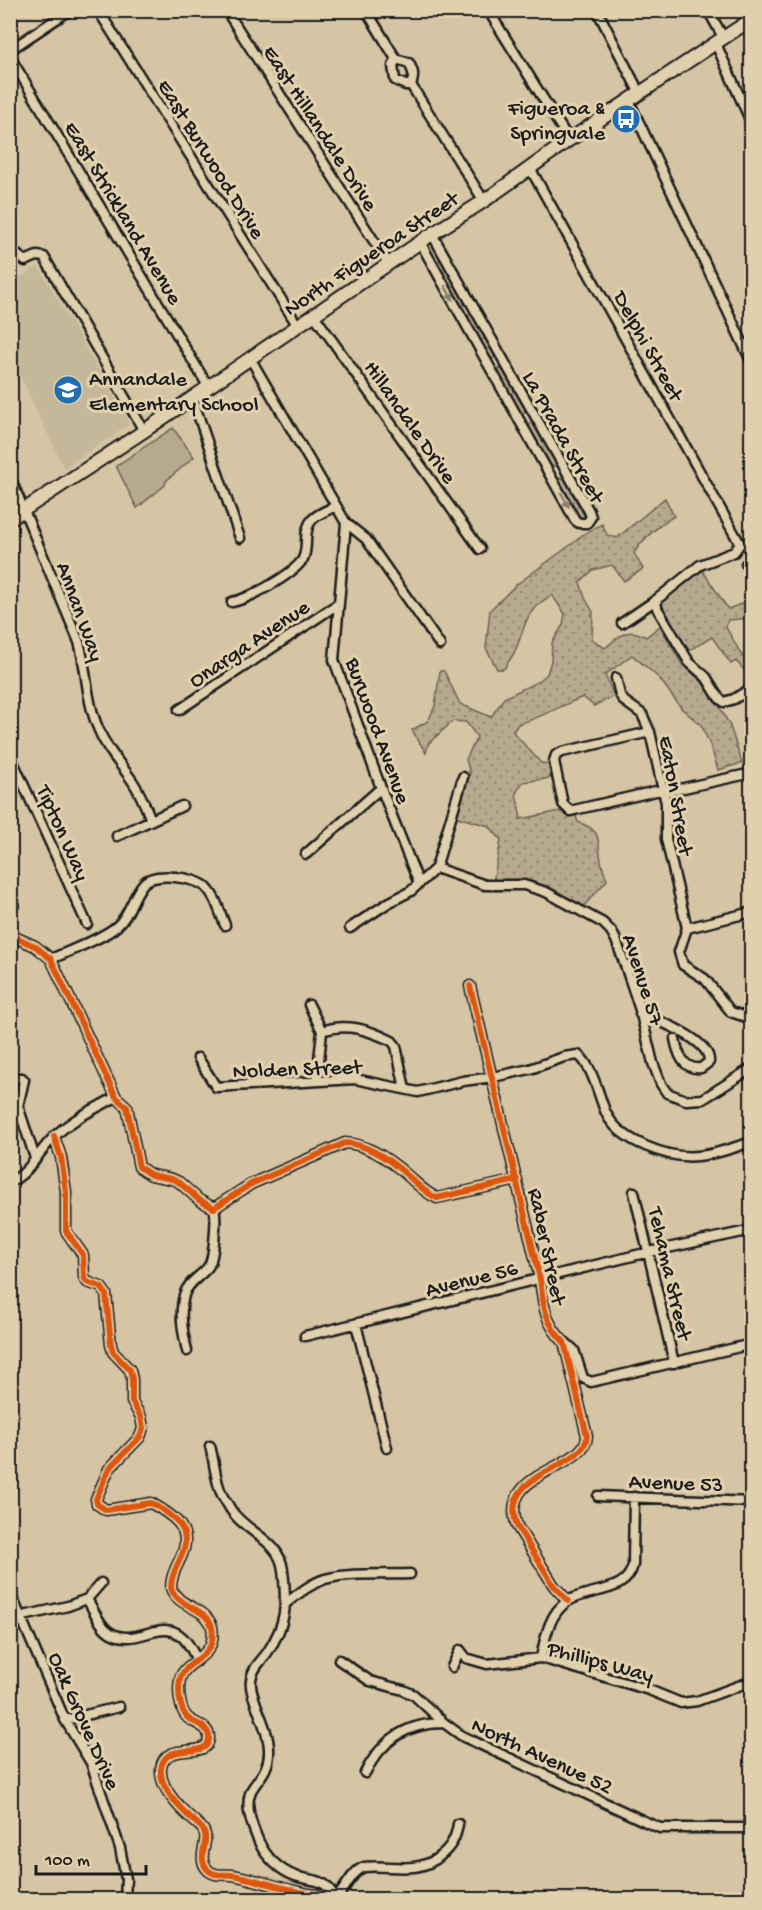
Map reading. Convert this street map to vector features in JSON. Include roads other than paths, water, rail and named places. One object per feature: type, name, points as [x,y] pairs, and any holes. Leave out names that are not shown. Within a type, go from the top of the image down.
[{"type":"main road","name":"North Figueroa Street","points":[[10,519],[144,431],[388,263],[484,201],[569,140],[752,19]]},
{"type":"street","name":"East Burwood Drive","points":[[98,10],[298,326]]},
{"type":"street","name":"East Hillandale Drive","points":[[226,10],[388,263]]},
{"type":"street","points":[[366,10],[396,59],[393,73],[396,80],[405,85],[411,85]]},
{"type":"street","points":[[488,10],[569,140]]},
{"type":"street","points":[[597,10],[640,94]]},
{"type":"street","points":[[708,10],[752,124]]},
{"type":"street","points":[[10,50],[70,11]]},
{"type":"street","name":"East Strickland Avenue","points":[[10,57],[208,386]]},
{"type":"street","points":[[396,59],[409,63],[414,72],[411,85],[484,201]]},
{"type":"street","points":[[629,101],[752,363]]},
{"type":"street","name":"Delphi Street","points":[[530,168],[740,544],[738,549],[700,566],[656,600]]},
{"type":"street","name":"La Prada Street","points":[[420,242],[552,475],[575,520],[579,523],[587,523],[591,517],[589,511],[432,234]]},
{"type":"street","points":[[10,249],[25,261],[37,256],[44,258],[144,431]]},
{"type":"street","points":[[460,314],[473,306]]},
{"type":"street","name":"Hillandale Drive","points":[[314,315],[480,549]]},
{"type":"street","points":[[250,358],[346,523],[366,539],[440,645]]},
{"type":"street","points":[[490,367],[502,359]]},
{"type":"street","points":[[192,397],[240,537]]},
{"type":"street","points":[[521,420],[533,414]]},
{"type":"street","points":[[552,475],[563,468]]},
{"type":"street","name":"Annan Way","points":[[10,477],[79,642],[85,661],[88,696],[97,728],[114,759],[135,784],[152,820]]},
{"type":"street","points":[[232,602],[257,593],[303,559],[306,529],[312,518],[336,506]]},
{"type":"street","name":"Burwood Avenue","points":[[346,523],[334,651],[335,668],[419,884]]},
{"type":"street","points":[[622,622],[656,600],[657,608],[689,662],[706,677],[718,698],[724,702],[729,701],[752,688]]},
{"type":"street","name":"Onarga Avenue","points":[[178,710],[338,604]]},
{"type":"street","name":"Eaton Street","points":[[615,678],[620,695],[624,701],[642,714],[650,732],[667,812],[666,839],[687,928]]},
{"type":"street","points":[[650,732],[556,755],[554,761],[563,804],[570,811],[752,773]]},
{"type":"street","name":"Tipton Way","points":[[10,755],[87,924]]},
{"type":"street","points":[[350,928],[419,884],[436,868],[463,777]]},
{"type":"street","points":[[306,854],[381,788]]},
{"type":"street","points":[[117,836],[182,806]]},
{"type":"street","name":"Avenue 57","points":[[436,868],[484,885],[524,885],[535,888],[566,901],[603,923],[616,940],[640,1014],[648,1050],[661,1084],[667,1093],[694,1101],[703,1099],[752,1068]]},
{"type":"street","points":[[51,959],[116,927],[132,905],[142,884],[153,877],[172,877],[206,886],[217,904],[225,925]]},
{"type":"street","points":[[687,928],[752,912]]},
{"type":"street","name":"Avenue 57","points":[[687,928],[679,952],[683,965],[705,979],[731,1012],[752,1019]]},
{"type":"street","points":[[10,935],[35,946],[51,959],[116,1097],[127,1107],[139,1167],[151,1175],[179,1182],[192,1195],[214,1208],[216,1216],[210,1265],[189,1286],[185,1295],[182,1319],[187,1351]]},
{"type":"street","name":"Raber Street","points":[[470,986],[540,1279],[544,1312],[549,1324],[564,1342],[587,1442],[579,1452],[522,1490],[516,1498],[514,1517],[517,1526],[554,1586],[568,1601]]},
{"type":"street","points":[[309,1005],[322,1031],[316,1080]]},
{"type":"street","points":[[640,1014],[670,1026],[707,1049],[709,1062],[701,1068],[690,1068],[683,1062],[675,1039]]},
{"type":"street","points":[[322,1031],[351,1026],[392,1041],[396,1046],[405,1089]]},
{"type":"street","name":"Nolden Street","points":[[198,1058],[216,1087],[355,1079],[418,1092],[463,1081],[530,1070],[573,1054],[583,1058],[588,1066],[607,1115],[621,1133],[632,1140],[662,1151],[691,1156],[710,1155],[752,1142]]},
{"type":"street","points":[[10,1077],[24,1080],[18,1106],[35,1158]]},
{"type":"street","points":[[10,1182],[23,1174],[54,1136],[116,1097]]},
{"type":"street","points":[[54,1136],[61,1157],[66,1192],[66,1231],[83,1255],[84,1277],[87,1282],[101,1287],[106,1294],[111,1345],[113,1352],[130,1370],[132,1402],[141,1418],[143,1428],[140,1437],[109,1469],[96,1504],[106,1510],[152,1503],[177,1520],[186,1536],[185,1545],[173,1573],[171,1588],[178,1600],[207,1617],[212,1631],[209,1647],[182,1675],[180,1681],[182,1710],[187,1717],[203,1726],[208,1732],[207,1745],[202,1749],[177,1751],[163,1761],[161,1769],[165,1785],[178,1807],[205,1832],[206,1839],[202,1855],[206,1869],[211,1873],[240,1876],[295,1891],[337,1899]]},
{"type":"street","points":[[214,1208],[251,1184],[345,1143],[354,1143],[377,1154],[402,1171],[423,1190],[437,1198],[517,1180]]},
{"type":"street","name":"Tehama Street","points":[[634,1192],[674,1363]]},
{"type":"street","name":"Avenue 56","points":[[305,1336],[649,1252],[752,1230]]},
{"type":"street","points":[[356,1324],[387,1448]]},
{"type":"street","points":[[564,1342],[574,1350],[583,1378],[591,1382],[752,1344]]},
{"type":"street","points":[[210,1446],[220,1490],[233,1513],[278,1553],[284,1572],[283,1624],[275,1641],[255,1669],[250,1682],[270,1746],[265,1771],[250,1793],[249,1814],[260,1844],[274,1862],[298,1877],[316,1879],[323,1883],[337,1899]]},
{"type":"street","name":"Avenue 53","points":[[598,1496],[752,1502]]},
{"type":"street","points":[[541,1658],[550,1623],[568,1601],[618,1584],[632,1574],[634,1497]]},
{"type":"street","points":[[285,1604],[311,1585],[325,1579],[410,1574]]},
{"type":"street","points":[[10,1619],[87,1599],[101,1583]]},
{"type":"street","name":"Oak Grove Drive","points":[[10,1592],[65,1720],[91,1763],[120,1848],[124,1865],[126,1896]]},
{"type":"street","points":[[87,1599],[104,1627],[111,1633],[129,1636],[161,1630],[171,1631],[186,1641],[197,1661]]},
{"type":"street","name":"Phillips Way","points":[[452,1668],[460,1650],[466,1658],[487,1664],[541,1658],[649,1690],[681,1703],[697,1701],[752,1681]]},
{"type":"street","name":"North Avenue 52","points":[[339,1660],[370,1681],[414,1695],[444,1723],[462,1736],[660,1828],[752,1828]]},
{"type":"street","points":[[65,1720],[119,1707]]},
{"type":"street","points":[[365,1773],[373,1759],[400,1733],[426,1723],[444,1723]]},
{"type":"street","points":[[337,1899],[358,1869],[364,1866],[410,1868],[419,1867],[437,1859],[452,1844],[458,1824]]},
{"type":"street","points":[[126,1896],[136,1899]]},
{"type":"place","name":"Figueroa & Springvale","points":[[626,119]]},
{"type":"place","name":"Annandale Elementary School","points":[[68,390]]}]
